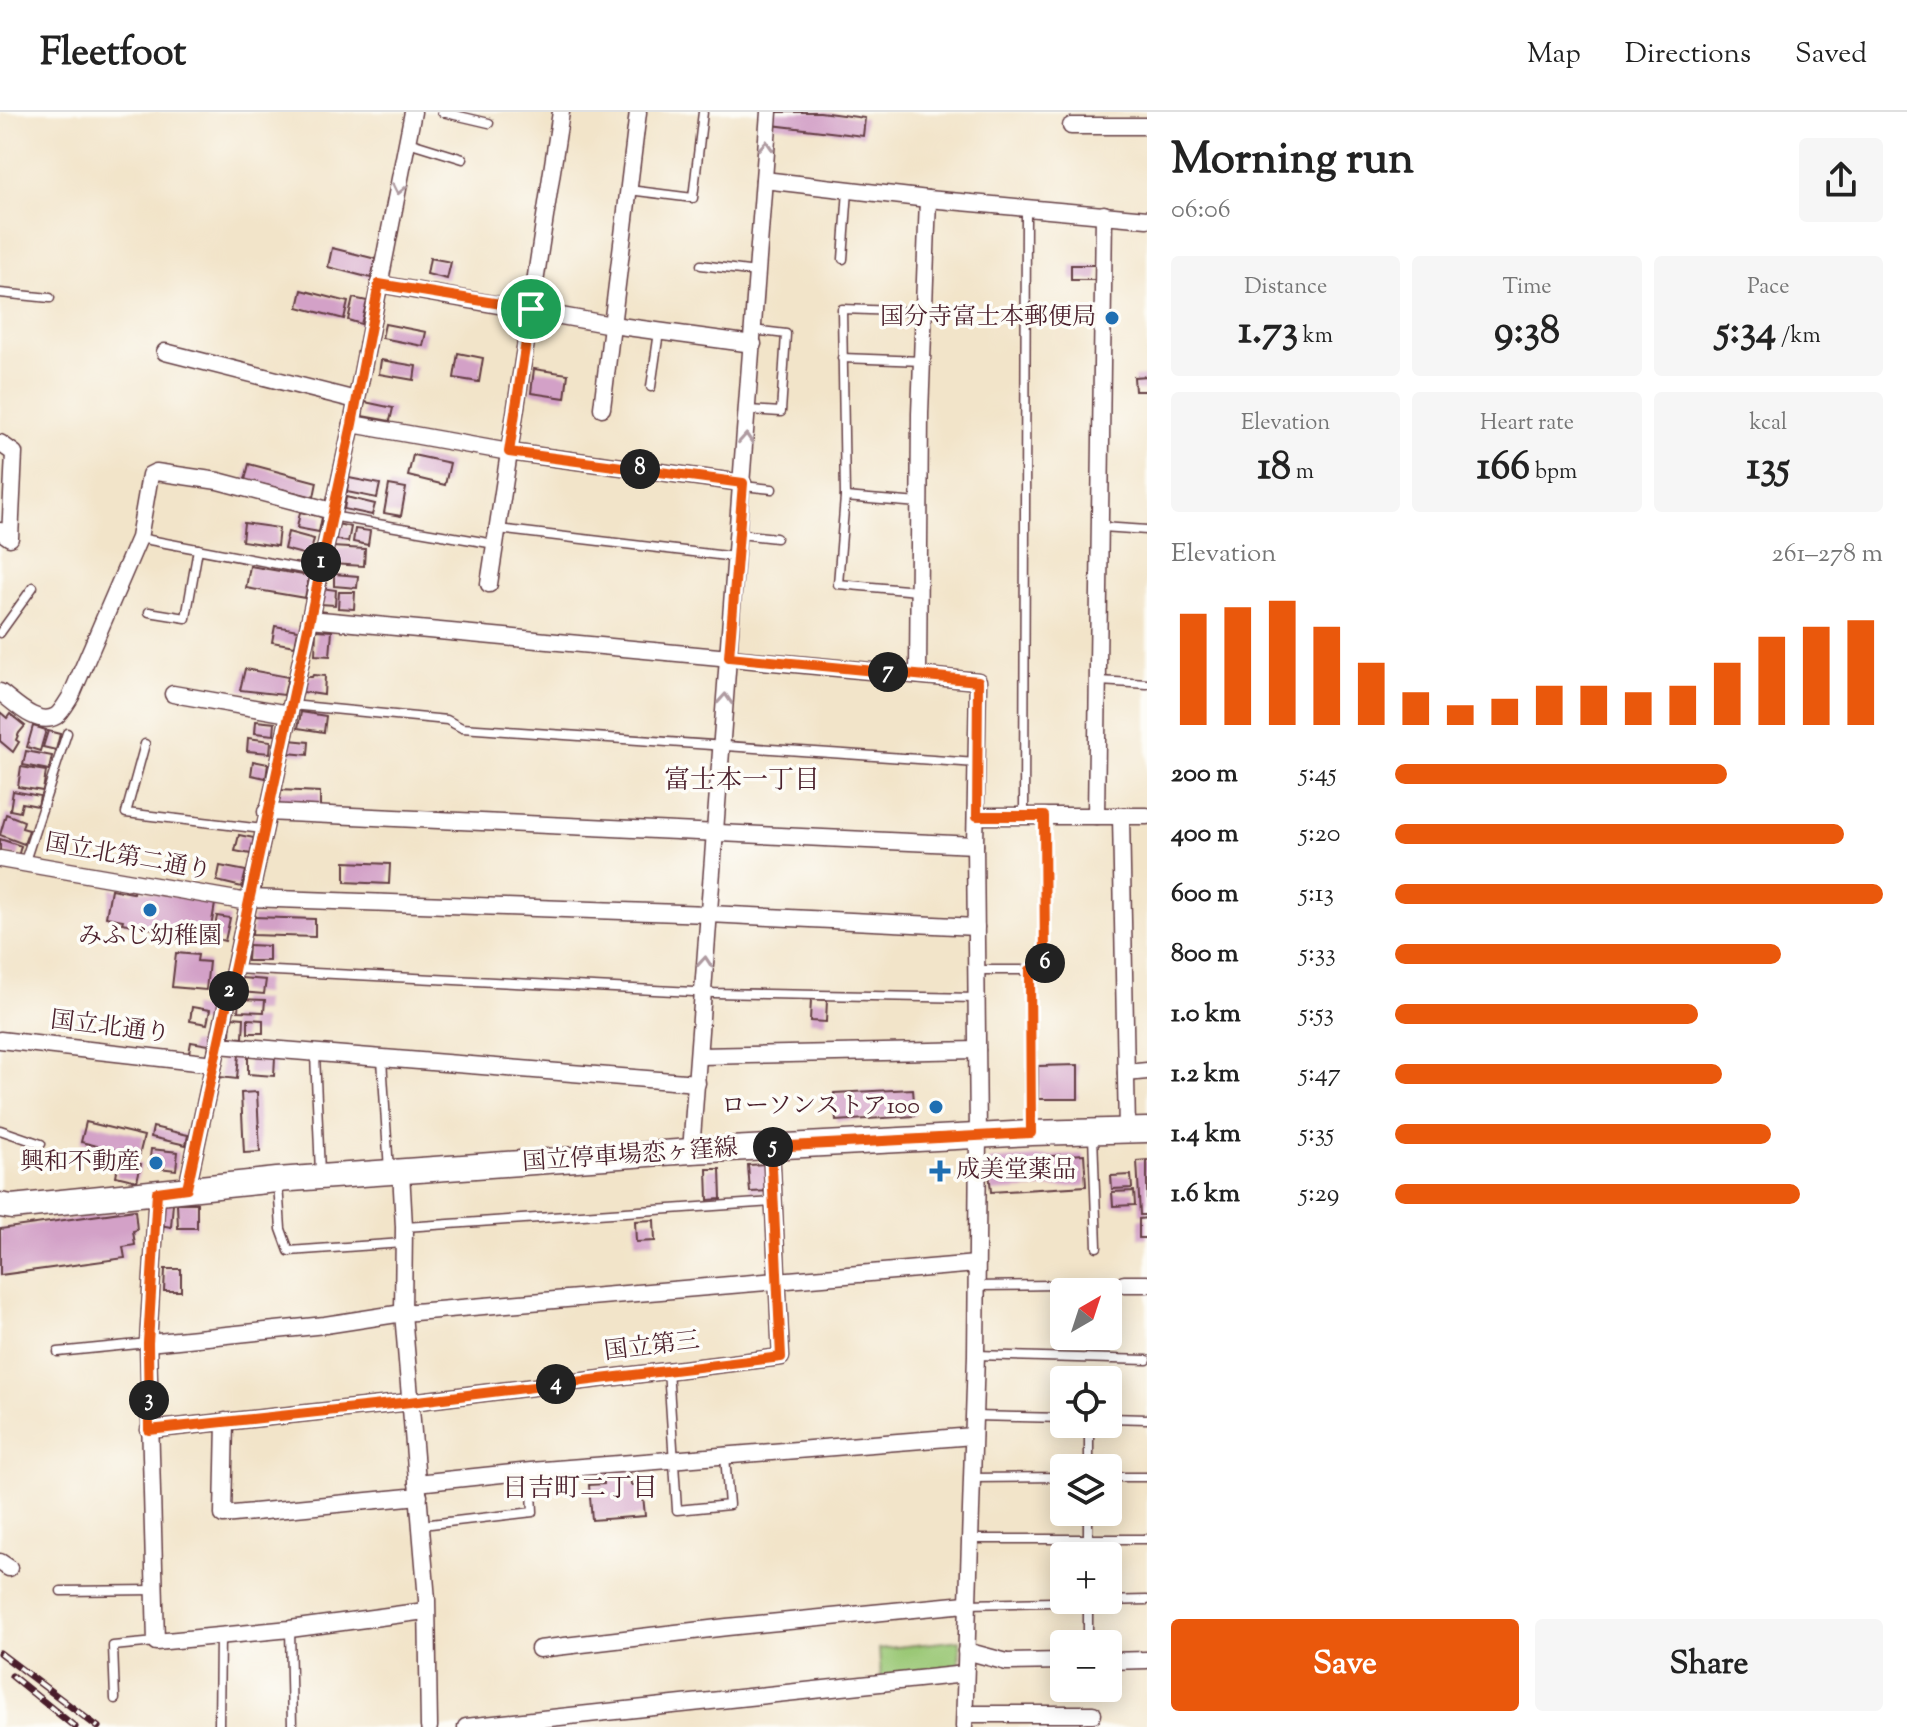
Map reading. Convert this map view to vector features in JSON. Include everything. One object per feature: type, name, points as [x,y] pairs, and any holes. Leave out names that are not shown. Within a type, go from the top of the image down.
[{"type":"main road","name":"国立停車場恋ヶ窪線","points":[[0,1205],[12,1207],[277,1180],[691,1151],[978,1135],[1137,1130]]},
{"type":"street","points":[[187,1188],[352,424],[413,112]]},
{"type":"street","points":[[489,584],[561,112]]},
{"type":"street","points":[[602,408],[638,112]]},
{"type":"street","points":[[691,1151],[769,112]]},
{"type":"street","points":[[1071,126],[1147,126]]},
{"type":"street","points":[[764,180],[1147,219]]},
{"type":"street","points":[[918,675],[919,503],[928,199]]},
{"type":"street","points":[[1096,816],[1104,214]]},
{"type":"street","points":[[379,284],[659,332],[753,337]]},
{"type":"street","points":[[165,352],[356,400]]},
{"type":"street","points":[[352,424],[509,452],[743,485]]},
{"type":"street","points":[[0,443],[14,453],[10,538],[0,531]]},
{"type":"street","points":[[0,692],[43,720],[57,716],[71,696],[139,538],[150,475],[156,472],[218,481],[331,514]]},
{"type":"street","points":[[310,619],[978,681],[975,845],[977,1286],[964,1721],[1093,1714]]},
{"type":"street","points":[[173,694],[290,709]]},
{"type":"street","points":[[977,816],[1147,816]]},
{"type":"street","points":[[1121,816],[1126,1073],[1137,1130]]},
{"type":"street","points":[[265,821],[714,832],[975,845]]},
{"type":"street","name":"国立北第二通り","points":[[0,859],[249,900],[709,914],[976,927]]},
{"type":"street","name":"国立北通り","points":[[0,1040],[214,1064]]},
{"type":"street","points":[[218,1045],[697,1083]]},
{"type":"street","points":[[699,1056],[977,1050]]},
{"type":"street","points":[[1126,1073],[1147,1071]]},
{"type":"street","name":"国立第三","points":[[149,1430],[781,1357],[771,1147]]},
{"type":"street","points":[[395,1172],[403,1235],[403,1313],[422,1525],[429,1727]]},
{"type":"street","points":[[157,1192],[148,1343],[156,1642],[290,1629],[425,1611]]},
{"type":"street","points":[[148,1343],[325,1325],[403,1313],[976,1264]]},
{"type":"street","points":[[1124,1284],[1147,1284]]},
{"type":"street","points":[[225,1421],[223,1515],[531,1471],[973,1436]]},
{"type":"street","points":[[539,1649],[966,1604]]},
{"type":"street","points":[[966,1651],[1007,1662],[1050,1661]]},
{"type":"street","points":[[1122,1661],[1147,1660]]},
{"type":"street","points":[[466,1727],[965,1674]]},
{"type":"lane","points":[[442,112],[489,123]]},
{"type":"lane","points":[[628,190],[693,198],[703,112]]},
{"type":"lane","points":[[408,142],[463,159]]},
{"type":"lane","points":[[843,259],[848,190]]},
{"type":"lane","points":[[1024,816],[1026,207]]},
{"type":"lane","points":[[701,265],[756,272]]},
{"type":"lane","points":[[0,293],[50,298]]},
{"type":"lane","points":[[918,591],[838,584],[845,497],[842,309],[925,312]]},
{"type":"lane","points":[[651,387],[659,332]]},
{"type":"lane","points":[[748,410],[781,412],[786,334],[753,337]]},
{"type":"lane","points":[[842,358],[923,361]]},
{"type":"lane","points":[[743,485],[772,489]]},
{"type":"lane","points":[[845,497],[919,503]]},
{"type":"lane","points":[[331,514],[496,536],[737,557]]},
{"type":"lane","points":[[1102,527],[1147,530]]},
{"type":"lane","points":[[739,534],[776,538]]},
{"type":"lane","points":[[139,538],[319,572]]},
{"type":"lane","points":[[149,612],[186,618],[198,549]]},
{"type":"lane","points":[[0,633],[33,587]]},
{"type":"lane","points":[[1100,681],[1147,684]]},
{"type":"lane","points":[[290,709],[447,720],[462,728],[977,764]]},
{"type":"lane","points":[[24,864],[67,733]]},
{"type":"lane","points":[[145,744],[126,813],[265,821]]},
{"type":"lane","points":[[976,970],[1030,970],[1045,966],[1044,816]]},
{"type":"lane","points":[[234,969],[703,991],[976,998]]},
{"type":"lane","points":[[1030,970],[1031,1133]]},
{"type":"lane","points":[[315,1054],[320,1177]]},
{"type":"lane","points":[[382,1059],[395,1172]]},
{"type":"lane","points":[[0,1130],[41,1144]]},
{"type":"lane","points":[[1093,1131],[1097,1247]]},
{"type":"lane","points":[[277,1180],[281,1229],[289,1251],[403,1235],[774,1202]]},
{"type":"lane","points":[[977,1286],[1050,1285]]},
{"type":"lane","points":[[58,1352],[148,1343]]},
{"type":"lane","points":[[976,1355],[1147,1360]]},
{"type":"lane","points":[[668,1369],[677,1510],[729,1505],[725,1456]]},
{"type":"lane","points":[[974,1416],[1050,1418]]},
{"type":"lane","points":[[1122,1418],[1147,1419]]},
{"type":"lane","points":[[422,1525],[533,1512],[531,1471]]},
{"type":"lane","points":[[971,1478],[1050,1477]]},
{"type":"lane","points":[[1122,1477],[1147,1477]]},
{"type":"lane","points":[[1088,1526],[1088,1540]]},
{"type":"lane","points":[[971,1539],[1147,1539]]},
{"type":"lane","points":[[61,1591],[156,1590]]},
{"type":"lane","points":[[1122,1600],[1147,1600]]},
{"type":"lane","points":[[966,1604],[1050,1601]]},
{"type":"lane","points":[[290,1629],[292,1727]]},
{"type":"lane","points":[[219,1727],[220,1636]]},
{"type":"lane","points":[[115,1699],[113,1646],[156,1642]]},
{"type":"green space","points":[[960,1640],[959,1671],[881,1679],[879,1649]]},
{"type":"building","points":[[773,112],[820,112],[865,118],[863,136],[772,125]]},
{"type":"building","points":[[332,248],[376,259],[371,278],[328,267]]},
{"type":"building","points":[[430,258],[451,262],[447,279],[427,274]]},
{"type":"building","points":[[1071,265],[1098,265],[1098,280],[1071,280]]},
{"type":"building","points":[[302,290],[348,302],[344,319],[298,307]]},
{"type":"building","points":[[353,298],[367,301],[361,324],[348,320]]},
{"type":"building","points":[[385,324],[426,332],[423,346],[382,338]]},
{"type":"building","points":[[458,353],[483,358],[479,382],[454,378]]},
{"type":"building","points":[[381,360],[416,366],[414,380],[379,374]]},
{"type":"building","points":[[534,369],[568,374],[565,398],[531,393]]},
{"type":"building","points":[[1147,376],[1147,391],[1135,391],[1134,377]]},
{"type":"building","points":[[365,402],[393,408],[390,421],[362,416]]},
{"type":"building","points":[[413,455],[450,463],[445,485],[408,476]]},
{"type":"building","points":[[249,464],[317,482],[314,497],[245,480]]},
{"type":"building","points":[[349,478],[380,484],[377,498],[347,492]]},
{"type":"building","points":[[389,485],[406,488],[401,516],[384,513]]},
{"type":"building","points":[[346,497],[375,504],[372,515],[344,509]]},
{"type":"building","points":[[300,512],[322,517],[319,532],[297,528]]},
{"type":"building","points":[[244,523],[279,528],[277,546],[242,541]]},
{"type":"building","points":[[337,524],[351,527],[348,542],[334,539]]},
{"type":"building","points":[[355,529],[370,531],[368,545],[353,542]]},
{"type":"building","points":[[288,532],[314,539],[310,556],[284,549]]},
{"type":"building","points":[[332,547],[365,549],[364,566],[331,564]]},
{"type":"building","points":[[250,566],[309,576],[305,598],[246,588]]},
{"type":"building","points":[[334,574],[358,576],[357,588],[334,586]]},
{"type":"building","points":[[321,588],[336,590],[335,605],[320,604]]},
{"type":"building","points":[[339,592],[355,592],[354,609],[338,608]]},
{"type":"building","points":[[275,626],[298,630],[295,646],[272,642]]},
{"type":"building","points":[[316,630],[332,631],[330,656],[315,655]]},
{"type":"building","points":[[245,669],[288,677],[284,695],[240,690]]},
{"type":"building","points":[[325,676],[324,695],[303,692],[304,677]]},
{"type":"building","points":[[0,712],[7,718],[10,714],[25,726],[19,733],[16,740],[19,742],[13,752],[0,741]]},
{"type":"building","points":[[301,712],[326,716],[324,732],[298,728]]},
{"type":"building","points":[[256,721],[275,723],[274,735],[255,733]]},
{"type":"building","points":[[33,726],[46,730],[40,751],[27,747]]},
{"type":"building","points":[[48,731],[60,734],[56,750],[43,747]]},
{"type":"building","points":[[248,738],[271,741],[270,753],[247,751]]},
{"type":"building","points":[[289,740],[309,742],[308,755],[288,753]]},
{"type":"building","points":[[26,751],[52,756],[49,770],[23,765]]},
{"type":"building","points":[[253,761],[268,764],[266,778],[251,775]]},
{"type":"building","points":[[21,767],[46,771],[43,791],[18,787]]},
{"type":"building","points":[[279,790],[320,792],[320,808],[278,806]]},
{"type":"building","points":[[13,791],[40,796],[38,806],[22,803],[20,812],[10,810]]},
{"type":"building","points":[[6,814],[24,821],[22,828],[29,830],[24,844],[0,835]]},
{"type":"building","points":[[239,835],[254,838],[251,854],[235,851]]},
{"type":"building","points":[[0,839],[21,846],[18,857],[0,851]]},
{"type":"building","points":[[345,862],[390,864],[389,884],[345,882]]},
{"type":"building","points":[[220,866],[246,871],[242,887],[217,881]]},
{"type":"building","points":[[111,889],[133,893],[134,889],[215,904],[209,939],[122,923],[123,920],[106,917]]},
{"type":"building","points":[[217,916],[230,918],[225,941],[213,938]]},
{"type":"building","points":[[253,917],[315,919],[315,937],[252,935]]},
{"type":"building","points":[[248,945],[269,946],[269,961],[247,961]]},
{"type":"building","points":[[176,953],[198,955],[197,961],[209,962],[206,990],[172,987]]},
{"type":"building","points":[[241,978],[266,980],[264,994],[240,992]]},
{"type":"building","points":[[239,999],[265,1000],[264,1012],[238,1011]]},
{"type":"building","points":[[811,999],[827,1000],[826,1022],[810,1021]]},
{"type":"building","points":[[192,1007],[210,1010],[207,1024],[190,1021]]},
{"type":"building","points":[[231,1017],[244,1018],[243,1038],[230,1037]]},
{"type":"building","points":[[248,1019],[263,1020],[263,1033],[248,1033]]},
{"type":"building","points":[[191,1042],[209,1045],[207,1056],[189,1053]]},
{"type":"building","points":[[222,1053],[239,1054],[237,1079],[220,1077]]},
{"type":"building","points":[[248,1055],[275,1057],[274,1076],[248,1074]]},
{"type":"building","points":[[1078,1065],[1078,1099],[1038,1099],[1038,1066]]},
{"type":"building","points":[[913,1089],[915,1116],[836,1121],[834,1093]]},
{"type":"building","points":[[257,1092],[260,1152],[244,1153],[241,1093]]},
{"type":"building","points":[[86,1122],[144,1136],[139,1156],[81,1142]]},
{"type":"building","points":[[153,1127],[188,1135],[186,1145],[151,1137]]},
{"type":"building","points":[[151,1149],[178,1152],[176,1170],[149,1167]]},
{"type":"building","points":[[1084,1154],[1086,1186],[991,1192],[988,1160]]},
{"type":"building","points":[[119,1160],[141,1164],[137,1181],[116,1176]]},
{"type":"building","points":[[1147,1160],[1147,1215],[1140,1215],[1137,1161]]},
{"type":"building","points":[[768,1164],[770,1191],[750,1192],[748,1165]]},
{"type":"building","points":[[707,1169],[720,1169],[721,1199],[708,1200]]},
{"type":"building","points":[[1131,1175],[1132,1188],[1112,1189],[1111,1176]]},
{"type":"building","points":[[1134,1191],[1135,1205],[1113,1206],[1112,1192]]},
{"type":"building","points":[[162,1202],[173,1203],[171,1227],[160,1225]]},
{"type":"building","points":[[177,1203],[197,1203],[197,1228],[178,1228]]},
{"type":"building","points":[[135,1210],[135,1245],[123,1247],[125,1258],[0,1275],[0,1229]]},
{"type":"building","points":[[1147,1218],[1147,1238],[1139,1238],[1139,1219]]},
{"type":"building","points":[[654,1220],[655,1241],[636,1242],[635,1221]]},
{"type":"building","points":[[165,1269],[181,1269],[181,1291],[164,1291]]},
{"type":"building","points":[[630,1469],[631,1485],[642,1485],[645,1516],[592,1520],[589,1485],[604,1484],[603,1471]]},
{"type":"railway","points":[[0,1653],[98,1727]]},
{"type":"railway","points":[[12,1676],[75,1727]]},
{"type":"place","name":"国分寺富士本郵便局","points":[[1112,318]]},
{"type":"place","name":"みふじ幼稚園","points":[[150,910]]},
{"type":"place","name":"ローソンストア100","points":[[936,1107]]},
{"type":"place","name":"興和不動産","points":[[156,1163]]},
{"type":"place","name":"成美堂薬品","points":[[940,1171]]},
{"type":"district","name":"富士本一丁目","points":[[742,781]]},
{"type":"district","name":"日吉町二丁目","points":[[580,1489]]},
{"type":"route","points":[[379,284],[531,309],[509,452],[743,483],[729,657],[978,681],[977,816],[1044,816],[1045,966],[1030,970],[1031,1133],[771,1147],[781,1357],[149,1430],[148,1343],[157,1192],[187,1188],[352,424],[379,284]]}]
